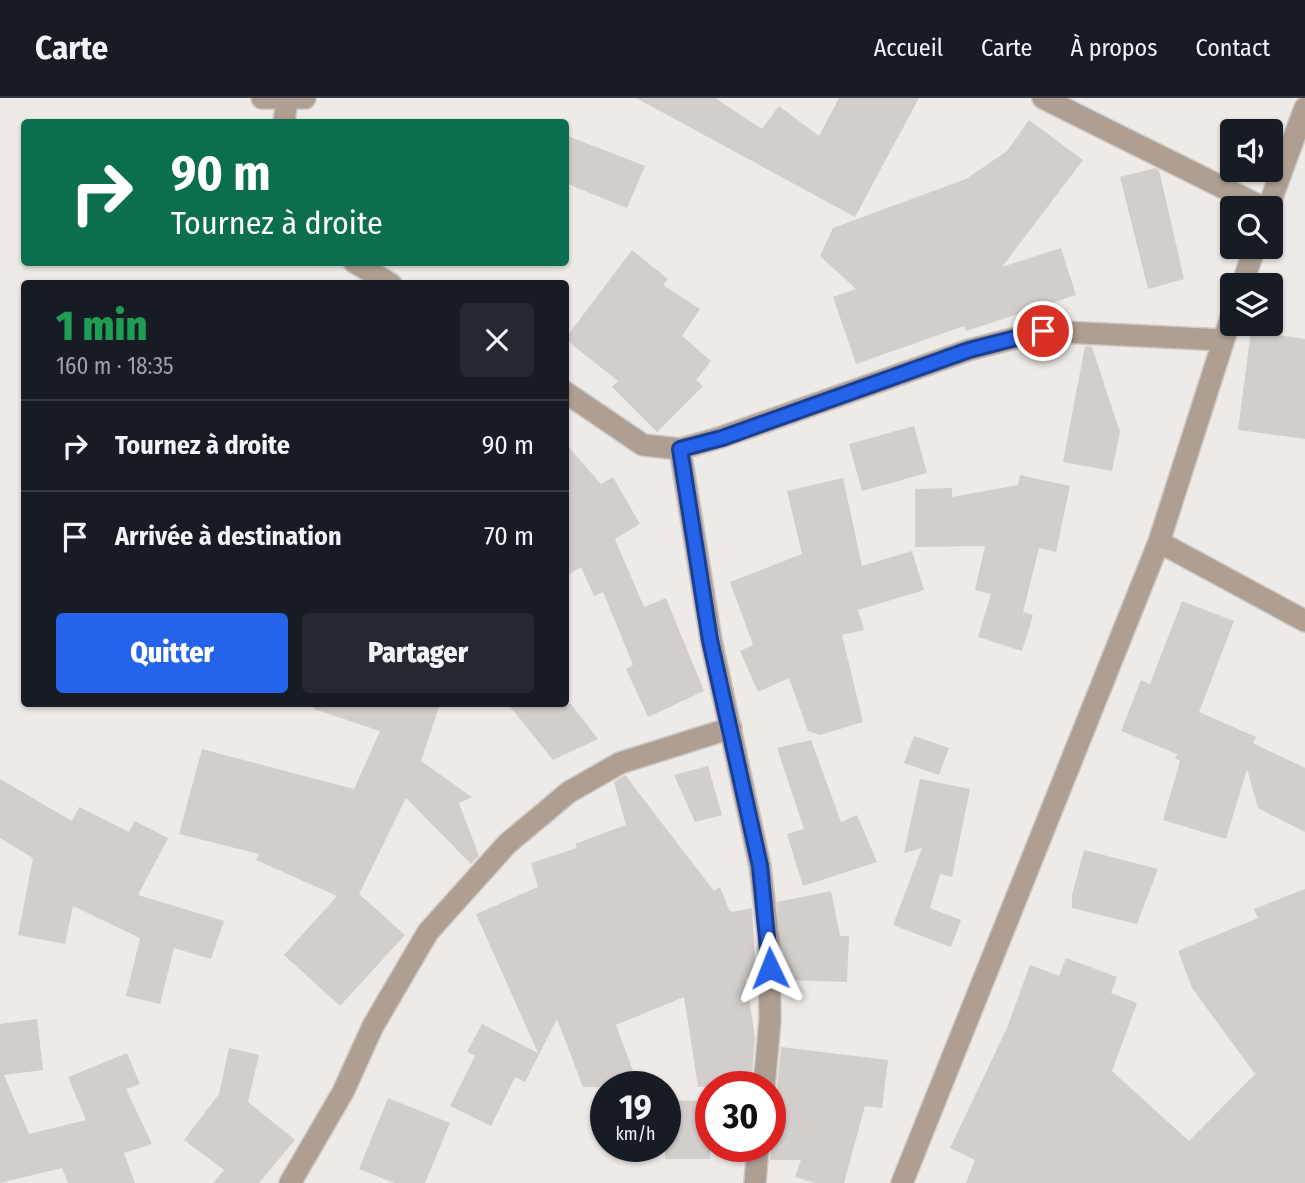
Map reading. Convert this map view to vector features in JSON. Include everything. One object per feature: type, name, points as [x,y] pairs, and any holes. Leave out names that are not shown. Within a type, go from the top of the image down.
[{"type":"street","points":[[262,98],[296,99],[286,119]]},
{"type":"street","points":[[1043,98],[1242,196]]},
{"type":"street","points":[[1271,196],[1305,108]]},
{"type":"street","points":[[361,266],[384,280]]},
{"type":"street","points":[[569,395],[643,444],[680,449],[722,438],[969,350],[1043,331],[1223,341]]},
{"type":"street","points":[[902,1183],[1159,542],[1225,336]]},
{"type":"street","points":[[680,449],[710,640],[760,866],[769,943],[770,1020],[765,1071]]},
{"type":"street","points":[[1159,542],[1305,621]]},
{"type":"street","points":[[290,1183],[343,1092],[373,1026],[428,932],[507,844],[569,792],[620,764],[731,728]]},
{"type":"street","points":[[755,1183],[757,1162]]},
{"type":"building","points":[[636,98],[715,98],[762,129],[779,106],[819,136],[839,98],[919,98],[855,217]]},
{"type":"building","points":[[1029,120],[1083,160],[1002,267],[1061,248],[1076,295],[966,331],[964,326],[856,364],[833,297],[856,289],[820,256],[833,228],[966,179],[1007,151]]},
{"type":"building","points":[[569,137],[645,166],[627,208],[569,185]]},
{"type":"building","points":[[1155,168],[1159,170],[1184,279],[1148,289],[1120,177]]},
{"type":"building","points":[[632,250],[668,279],[663,285],[700,309],[682,336],[711,361],[696,380],[703,386],[657,432],[612,387],[618,381],[569,342],[569,334]]},
{"type":"building","points":[[1250,336],[1305,339],[1305,439],[1238,430]]},
{"type":"building","points":[[1085,346],[1092,347],[1120,432],[1112,471],[1063,462]]},
{"type":"building","points":[[914,426],[927,473],[862,491],[849,444]]},
{"type":"building","points":[[569,448],[601,484],[613,477],[640,524],[615,539],[644,607],[666,598],[704,691],[648,717],[626,669],[633,665],[603,592],[594,596],[581,567],[569,574]]},
{"type":"building","points":[[1020,475],[1070,486],[1056,552],[1039,548],[1023,612],[1033,615],[1022,651],[978,637],[991,594],[975,590],[985,546],[915,547],[915,489],[952,488],[952,497],[1018,485]]},
{"type":"building","points":[[843,478],[862,566],[912,551],[924,590],[858,610],[864,630],[842,635],[863,722],[820,735],[808,731],[789,678],[758,692],[740,651],[753,645],[730,582],[802,554],[787,491]]},
{"type":"building","points":[[1182,601],[1234,621],[1199,712],[1256,737],[1253,743],[1305,768],[1305,832],[1258,808],[1247,769],[1226,839],[1163,820],[1180,761],[1175,758],[1177,754],[1121,731],[1141,680],[1150,684]]},
{"type":"building","points":[[571,704],[598,739],[553,760],[510,707],[569,707]]},
{"type":"building","points":[[439,707],[421,761],[472,797],[459,803],[479,856],[471,864],[406,798],[359,894],[405,935],[340,1006],[284,955],[337,896],[256,860],[259,854],[179,834],[202,749],[354,789],[380,731],[314,709]]},
{"type":"building","points":[[914,736],[949,748],[939,775],[904,763]]},
{"type":"building","points":[[811,740],[841,822],[857,815],[877,862],[803,886],[787,834],[804,829],[777,748]]},
{"type":"building","points":[[708,766],[722,815],[695,822],[674,775]]},
{"type":"building","points":[[625,775],[714,891],[720,887],[729,910],[732,912],[752,908],[756,979],[746,978],[755,1038],[752,1071],[696,1071],[684,997],[616,1025],[633,1071],[590,1071],[590,1087],[583,1087],[557,1019],[525,1082],[515,1077],[491,1126],[450,1106],[475,1056],[467,1052],[482,1024],[538,1053],[476,914],[538,887],[531,863],[577,848],[575,844],[626,825],[614,782]]},
{"type":"building","points":[[0,779],[72,821],[79,807],[129,832],[135,821],[168,838],[138,895],[224,921],[211,959],[174,948],[160,1004],[126,996],[140,938],[73,906],[65,944],[18,935],[33,858],[0,838]]},
{"type":"building","points":[[920,779],[970,789],[952,877],[940,874],[930,908],[961,920],[951,947],[893,925],[922,848],[904,853]]},
{"type":"building","points":[[1084,850],[1158,869],[1137,924],[1072,908],[1072,895]]},
{"type":"building","points":[[1305,889],[1305,1183],[966,1183],[975,1160],[950,1148],[1007,1028],[1030,965],[1059,976],[1066,958],[1117,977],[1111,993],[1137,1003],[1112,1071],[1189,1141],[1255,1074],[1192,988],[1178,951],[1258,918],[1254,909]]},
{"type":"building","points":[[831,891],[840,936],[849,936],[847,982],[783,980],[777,902]]},
{"type":"building","points":[[37,1019],[43,1070],[4,1075],[29,1134],[86,1120],[68,1077],[127,1053],[140,1084],[126,1089],[152,1144],[124,1153],[135,1183],[68,1183],[62,1168],[0,1183],[0,1024]]},
{"type":"building","points":[[781,1047],[888,1060],[882,1108],[865,1106],[844,1183],[815,1183],[795,1177],[801,1160],[786,1160],[786,1071],[779,1071]]},
{"type":"building","points":[[229,1048],[259,1055],[248,1102],[295,1140],[259,1183],[213,1183],[224,1170],[184,1140],[219,1094]]},
{"type":"building","points":[[388,1098],[450,1123],[425,1183],[394,1183],[359,1169]]},
{"type":"building","points":[[681,1100],[695,1101],[695,1159],[681,1159]]},
{"type":"route","points":[[770,968],[760,866],[710,640],[680,449],[722,438],[969,350],[1043,331]]}]
